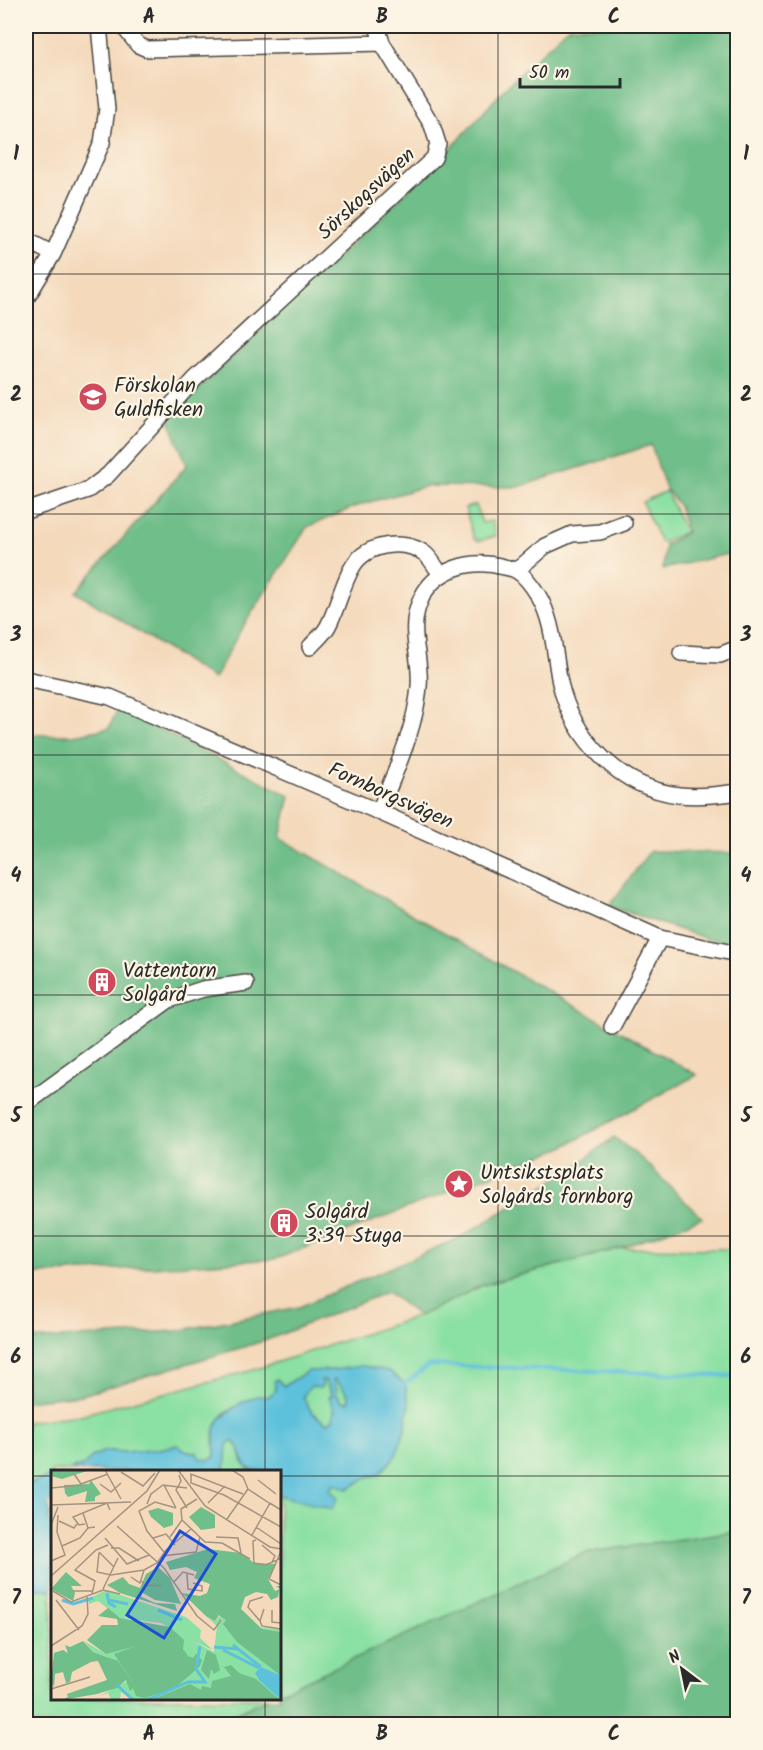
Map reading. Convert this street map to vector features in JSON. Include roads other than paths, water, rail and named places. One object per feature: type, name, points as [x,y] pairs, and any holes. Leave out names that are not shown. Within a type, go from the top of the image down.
[{"type":"street","points":[[26,299],[53,254],[96,161],[106,127],[105,81],[99,26]]},
{"type":"street","points":[[123,26],[138,45],[147,49],[382,43]]},
{"type":"street","name":"Sörskogsvägen","points":[[26,511],[88,490],[108,475],[171,404],[217,359],[434,158],[438,144],[432,124],[382,43],[377,26]]},
{"type":"street","points":[[26,240],[53,254]]},
{"type":"street","points":[[517,570],[545,546],[572,534],[600,532],[624,523]]},
{"type":"street","points":[[310,647],[327,628],[354,564],[372,550],[387,545],[415,548],[425,554],[441,575]]},
{"type":"street","points":[[379,812],[411,733],[420,685],[413,628],[421,599],[441,575],[468,564],[481,562],[517,570],[540,598],[548,615],[560,682],[566,702],[574,720],[600,756],[626,776],[657,790],[676,795],[698,796],[738,792]]},
{"type":"street","points":[[681,653],[720,655],[738,648]]},
{"type":"street","name":"Fornborgsvägen","points":[[26,679],[110,697],[379,812],[660,938],[738,954]]},
{"type":"street","points":[[612,1027],[660,938]]},
{"type":"street","points":[[26,1104],[169,1000],[203,989],[246,983]]},
{"type":"water","points":[[362,1366],[389,1371],[405,1384],[409,1405],[405,1430],[396,1455],[379,1475],[368,1477],[347,1489],[334,1483],[330,1489],[338,1498],[332,1509],[280,1495],[280,1470],[252,1470],[247,1467],[239,1447],[232,1441],[227,1444],[225,1470],[70,1470],[85,1465],[93,1456],[106,1451],[154,1450],[178,1445],[187,1451],[196,1452],[200,1458],[209,1460],[215,1457],[215,1429],[220,1419],[241,1403],[257,1396],[268,1397],[276,1390],[274,1381],[277,1379],[284,1386],[308,1371]],"holes":[[[335,1379],[347,1393],[349,1400],[341,1401],[336,1393],[337,1389],[333,1380]],[[321,1380],[325,1380],[333,1395],[329,1397],[335,1411],[332,1420],[327,1423],[312,1412],[303,1396],[311,1386],[320,1388],[323,1385]]]},
{"type":"water","points":[[51,1476],[51,1502],[48,1504],[51,1516],[48,1518],[51,1523],[51,1590],[26,1588],[26,1485]]},
{"type":"waterway","points":[[405,1384],[429,1365],[738,1376]]},
{"type":"place","name":"Förskolan Guldfisken","points":[[93,397]]},
{"type":"place","name":"Vattentorn Solgård","points":[[102,982]]},
{"type":"place","name":"Untsikstsplats Solgårds fornborg","points":[[459,1184]]},
{"type":"place","name":"Solgård 3:39 Stuga","points":[[284,1223]]}]
